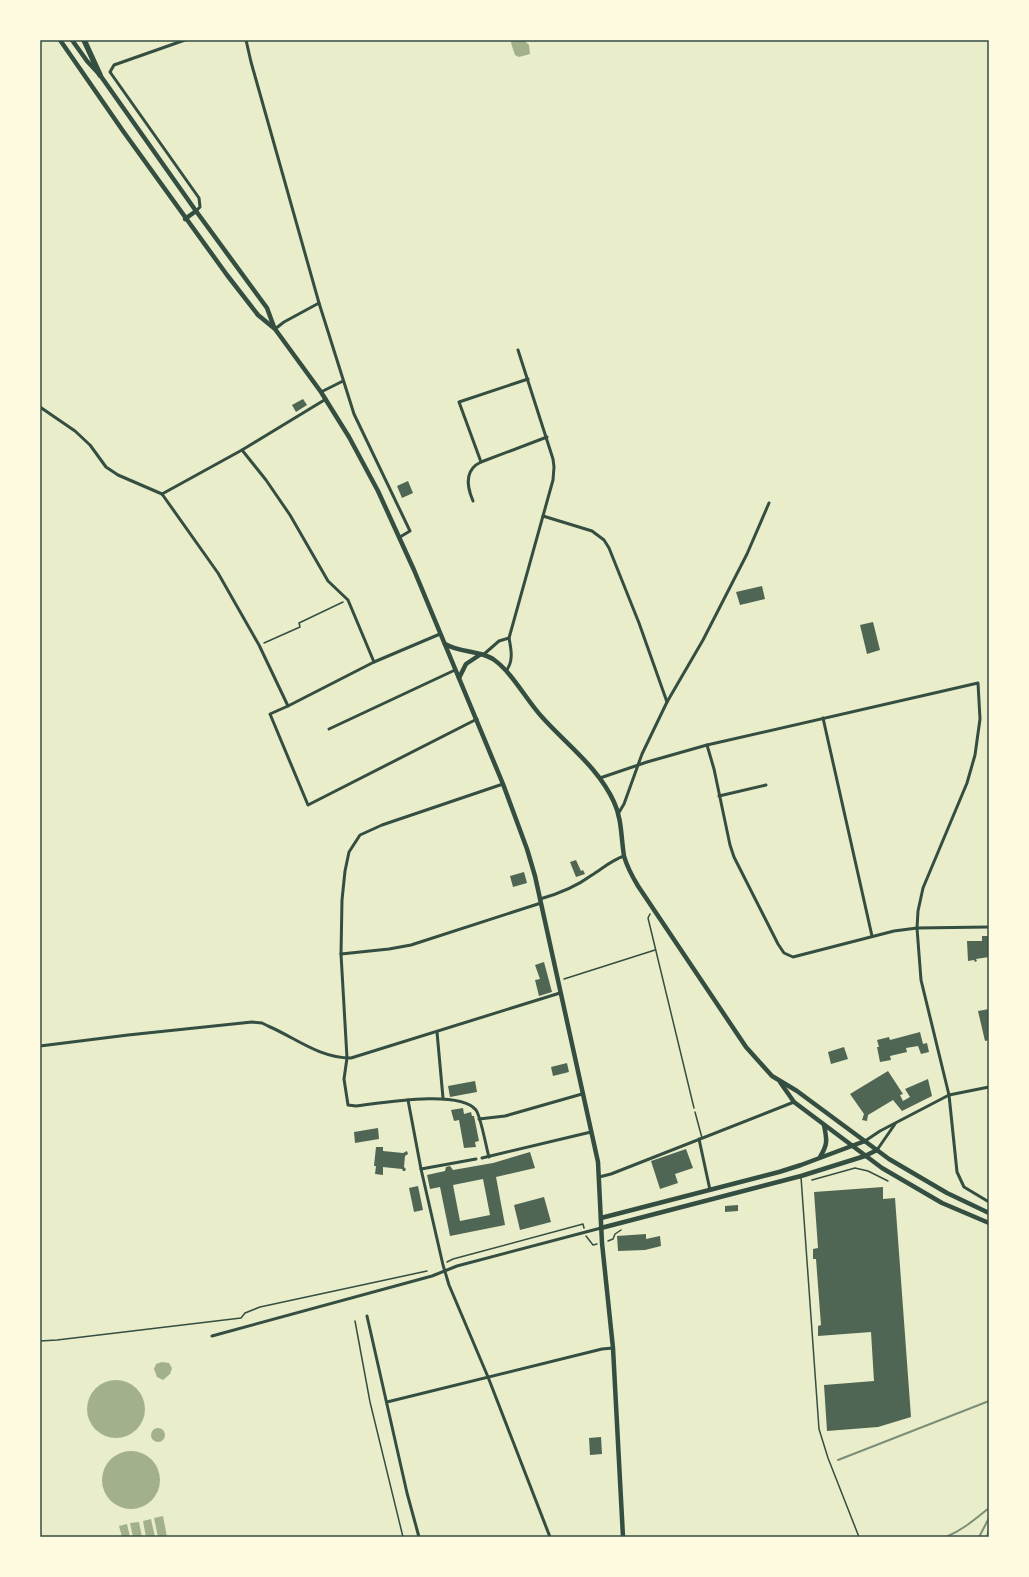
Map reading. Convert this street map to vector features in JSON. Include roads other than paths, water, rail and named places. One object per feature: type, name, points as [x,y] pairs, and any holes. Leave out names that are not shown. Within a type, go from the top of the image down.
[{"type":"highway","points":[[84,40],[100,75]]},
{"type":"main road","points":[[60,40],[185,219],[258,315],[274,329],[326,399],[349,437],[378,491],[400,537],[503,784],[527,849],[541,901],[597,1157],[601,1228],[613,1348],[624,1537]]},
{"type":"main road","points":[[72,40],[86,61],[100,75],[267,308],[274,329]]},
{"type":"main road","points":[[185,219],[196,211]]},
{"type":"main road","points":[[445,644],[453,649],[482,654],[494,660],[506,672],[541,717],[575,750],[600,778],[615,803],[624,856],[634,879],[746,1047],[765,1070],[779,1081],[797,1091],[877,1150],[910,1172],[947,1193],[989,1213]]},
{"type":"main road","points":[[459,678],[466,664],[482,654]]},
{"type":"main road","points":[[779,1081],[794,1102],[865,1156],[901,1180],[942,1203],[989,1223]]},
{"type":"main road","points":[[820,1157],[826,1148],[827,1142],[824,1125]]},
{"type":"main road","points":[[601,1218],[779,1172],[865,1141]]},
{"type":"main road","points":[[601,1228],[801,1176],[865,1156],[877,1150]]},
{"type":"street","points":[[185,40],[114,65],[110,72],[199,198],[200,207],[196,211]]},
{"type":"street","points":[[246,40],[343,381],[358,424],[410,531],[400,537]]},
{"type":"street","points":[[274,329],[320,302]]},
{"type":"street","points":[[506,672],[509,667],[512,652],[509,638],[552,480],[554,467],[547,437],[518,350]]},
{"type":"street","points":[[481,462],[459,402],[528,379]]},
{"type":"street","points":[[321,392],[343,381]]},
{"type":"street","points":[[162,494],[242,450],[326,399]]},
{"type":"street","points":[[40,407],[90,445],[106,467],[118,475],[162,494],[218,573],[259,646],[288,706]]},
{"type":"street","points":[[473,501],[468,490],[467,483],[476,464],[547,437]]},
{"type":"street","points":[[242,450],[266,480],[290,515],[328,580],[348,600],[374,662]]},
{"type":"street","points":[[618,814],[624,804],[638,765],[667,702],[703,640],[747,554],[769,503]]},
{"type":"street","points":[[542,516],[592,531],[604,540],[614,560],[639,623],[667,702]]},
{"type":"street","points":[[440,634],[374,662],[270,714],[308,805],[476,719]]},
{"type":"street","points":[[482,654],[498,641],[509,638]]},
{"type":"street","points":[[329,729],[455,670]]},
{"type":"street","points":[[600,778],[638,765],[707,745],[978,683],[980,719],[975,755],[967,783],[922,888],[917,928],[921,980],[949,1095],[957,1172],[964,1187],[989,1202]]},
{"type":"street","points":[[823,718],[872,936]]},
{"type":"street","points":[[707,745],[734,857],[784,953],[793,957],[872,936],[917,928],[989,926]]},
{"type":"street","points":[[489,1157],[476,1110],[470,1105],[443,1098],[408,1100],[356,1106],[348,1105],[344,1079],[347,1058],[341,954],[342,900],[345,871],[349,852],[360,835],[382,825],[503,784]]},
{"type":"street","points":[[720,796],[766,784]]},
{"type":"street","points":[[341,954],[411,946],[541,901],[570,888],[592,875],[614,859],[624,856]]},
{"type":"street","points":[[40,1046],[252,1022],[262,1023],[319,1052],[347,1058],[362,1055],[560,993]]},
{"type":"street","points":[[437,1032],[443,1098]]},
{"type":"street","points":[[865,1141],[880,1131],[949,1095],[989,1087]]},
{"type":"street","points":[[479,1119],[505,1116],[582,1094]]},
{"type":"street","points":[[408,1100],[421,1169],[449,1285],[488,1377],[550,1537]]},
{"type":"street","points":[[599,1177],[611,1174],[794,1102]]},
{"type":"street","points":[[877,1150],[894,1124]]},
{"type":"street","points":[[482,1158],[591,1132]]},
{"type":"street","points":[[700,1139],[710,1190]]},
{"type":"street","points":[[421,1169],[476,1159]]},
{"type":"street","points":[[212,1336],[432,1276],[464,1264],[601,1228]]},
{"type":"street","points":[[366,1316],[407,1493],[419,1537]]},
{"type":"street","points":[[386,1402],[602,1349],[613,1348]]},
{"type":"lane","points":[[695,1112],[700,1139]]},
{"type":"lane","points":[[801,1176],[819,1429],[828,1458],[859,1537]]},
{"type":"railway","points":[[838,1460],[989,1401]]},
{"type":"railway","points":[[946,1537],[964,1527],[989,1508]]},
{"type":"railway","points":[[979,1537],[989,1518]]},
{"type":"railway","points":[[987,1537],[989,1530]]}]
